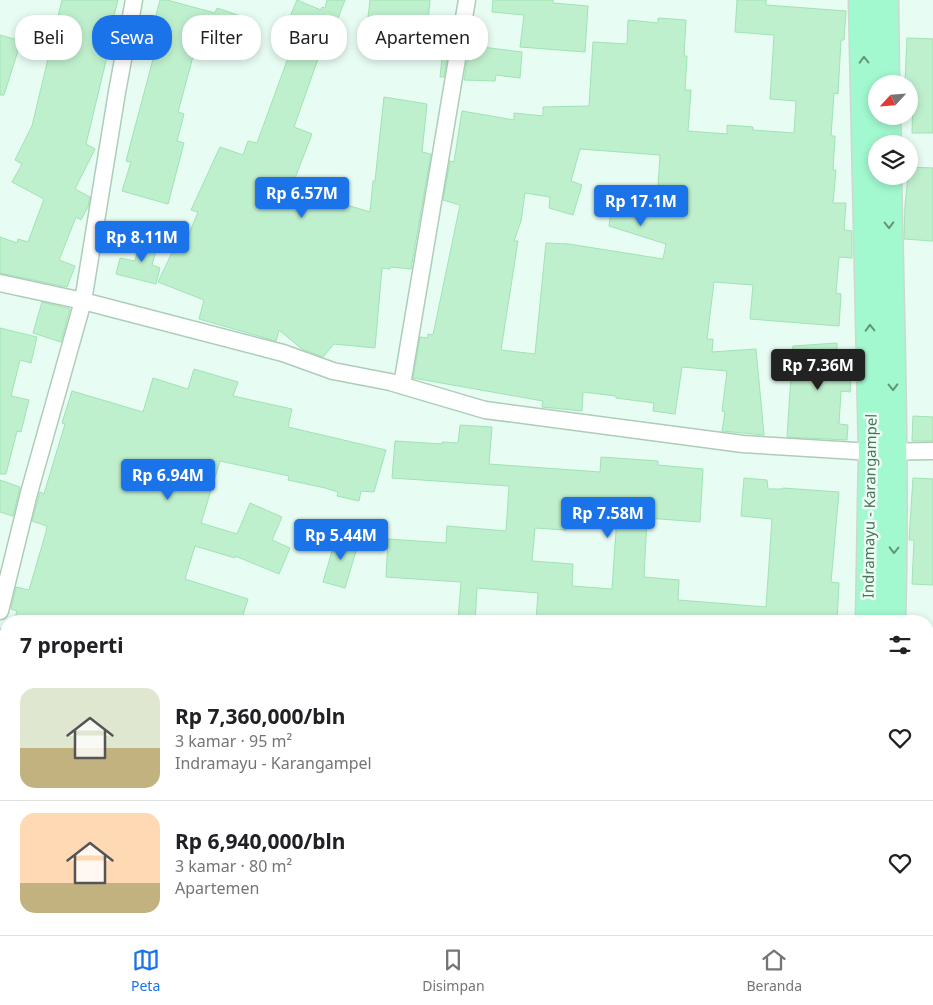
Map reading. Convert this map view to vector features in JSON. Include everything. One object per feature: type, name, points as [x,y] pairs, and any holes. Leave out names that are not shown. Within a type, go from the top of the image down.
[{"type":"main road","name":"Indramayu - Karangampel","points":[[862,0],[883,453],[894,552],[892,615]]},
{"type":"main road","points":[[884,0],[886,75]]},
{"type":"main road","name":"Indramayu - Karangampel","points":[[870,615],[883,453],[888,185]]},
{"type":"street","points":[[0,611],[29,492],[83,301],[134,0]]},
{"type":"street","points":[[402,385],[467,0]]},
{"type":"street","points":[[0,283],[83,301],[283,353],[333,372],[402,385],[485,410],[743,444],[883,453],[933,452]]},
{"type":"building","points":[[62,0],[118,0],[114,15],[92,15],[92,60],[106,60],[86,144],[95,149],[75,189],[90,197],[88,207],[81,220],[76,217],[59,260],[75,266],[67,287],[0,273],[0,237],[17,243],[18,239],[28,242],[44,199],[12,182],[22,164],[15,160],[32,126],[48,60],[82,60],[82,15],[58,15]]},
{"type":"building","points":[[160,0],[167,0],[215,13],[217,8],[237,15],[182,15],[182,60],[192,60],[178,112],[184,114],[177,141],[184,143],[168,204],[122,191],[131,162],[126,161],[153,60],[172,60],[172,15],[156,15]]},
{"type":"building","points":[[297,0],[321,10],[322,7],[325,8],[327,0],[345,0],[339,15],[291,15]]},
{"type":"building","points":[[370,0],[430,0],[429,15],[368,15]]},
{"type":"building","points":[[493,0],[553,0],[553,3],[588,6],[585,52],[520,47],[524,15],[492,12]]},
{"type":"building","points":[[737,0],[766,0],[766,5],[846,11],[844,40],[841,40],[838,94],[834,93],[831,136],[835,136],[833,170],[836,170],[833,203],[846,203],[844,230],[852,231],[852,258],[839,257],[836,293],[841,294],[839,326],[750,319],[753,285],[714,282],[707,339],[713,339],[712,352],[756,349],[764,435],[722,431],[725,412],[722,411],[727,371],[682,367],[675,414],[653,411],[654,403],[583,392],[582,411],[542,407],[543,401],[413,378],[420,337],[428,338],[428,334],[433,335],[460,205],[443,200],[450,161],[454,162],[462,111],[514,120],[514,113],[543,116],[543,107],[589,106],[593,42],[627,44],[628,20],[658,23],[658,18],[686,20],[684,56],[687,56],[685,90],[691,90],[688,131],[727,134],[727,125],[753,127],[753,130],[794,133],[796,101],[770,99],[774,35],[735,32]],"holes":[[[580,149],[660,155],[658,187],[643,186],[643,192],[619,191],[618,211],[611,211],[609,226],[666,244],[663,259],[569,244],[546,243],[535,354],[501,350],[518,241],[514,241],[521,221],[525,193],[550,197],[549,208],[573,215],[582,185],[571,181]]]},
{"type":"building","points":[[0,35],[15,39],[15,60],[4,95],[0,95]]},
{"type":"building","points":[[907,38],[933,39],[933,133],[912,133],[912,125],[918,125],[918,75],[905,75]]},
{"type":"building","points":[[488,48],[522,52],[520,78],[496,75],[495,81],[464,80],[467,60],[488,60]]},
{"type":"building","points":[[287,60],[318,60],[294,127],[312,134],[292,186],[307,193],[370,212],[384,97],[427,104],[422,152],[431,154],[411,269],[382,268],[375,348],[334,344],[323,357],[302,349],[279,330],[276,341],[199,319],[204,300],[158,282],[176,244],[184,246],[198,212],[191,210],[220,147],[243,155],[248,141],[257,143]]},
{"type":"building","points":[[442,60],[447,60],[444,77],[440,77]]},
{"type":"building","points":[[918,167],[933,168],[933,241],[904,239],[907,185],[918,185]]},
{"type":"building","points":[[142,235],[159,240],[152,265],[160,268],[156,284],[116,274],[120,258],[135,261]]},
{"type":"building","points":[[42,302],[70,309],[61,342],[33,333]]},
{"type":"building","points":[[0,328],[37,337],[31,363],[20,360],[11,396],[29,400],[21,432],[17,431],[6,474],[0,474]]},
{"type":"building","points":[[837,343],[837,350],[852,351],[850,392],[841,391],[839,424],[848,425],[847,440],[787,437],[793,346]]},
{"type":"building","points":[[194,369],[238,382],[233,396],[292,409],[288,427],[386,450],[374,492],[361,491],[359,501],[337,496],[338,492],[325,488],[288,480],[289,476],[220,461],[201,523],[237,534],[250,503],[282,517],[272,540],[290,548],[279,574],[235,556],[235,558],[195,546],[185,579],[248,599],[243,615],[16,615],[17,611],[11,609],[16,587],[29,590],[46,532],[47,526],[32,521],[40,492],[44,494],[65,424],[62,423],[72,391],[143,412],[153,378],[188,389]]},
{"type":"building","points":[[913,416],[933,417],[933,441],[912,441]]},
{"type":"building","points":[[460,425],[492,427],[489,464],[600,472],[601,457],[658,461],[658,465],[703,469],[700,522],[647,518],[644,577],[679,580],[678,600],[766,607],[772,519],[741,516],[744,478],[767,480],[768,489],[783,488],[839,492],[831,582],[839,583],[837,615],[536,615],[538,593],[477,588],[475,615],[458,615],[461,582],[386,577],[388,539],[446,543],[447,526],[506,531],[509,486],[392,478],[395,441],[442,444],[442,442],[458,443]],"holes":[[[568,511],[617,516],[612,589],[572,586],[573,564],[532,561],[535,528],[566,530]]]},
{"type":"building","points":[[913,478],[933,479],[933,585],[912,584],[914,540],[909,540]]},
{"type":"building","points":[[0,480],[20,487],[13,516],[0,512]]},
{"type":"building","points":[[337,534],[359,541],[345,588],[323,582]]}]
